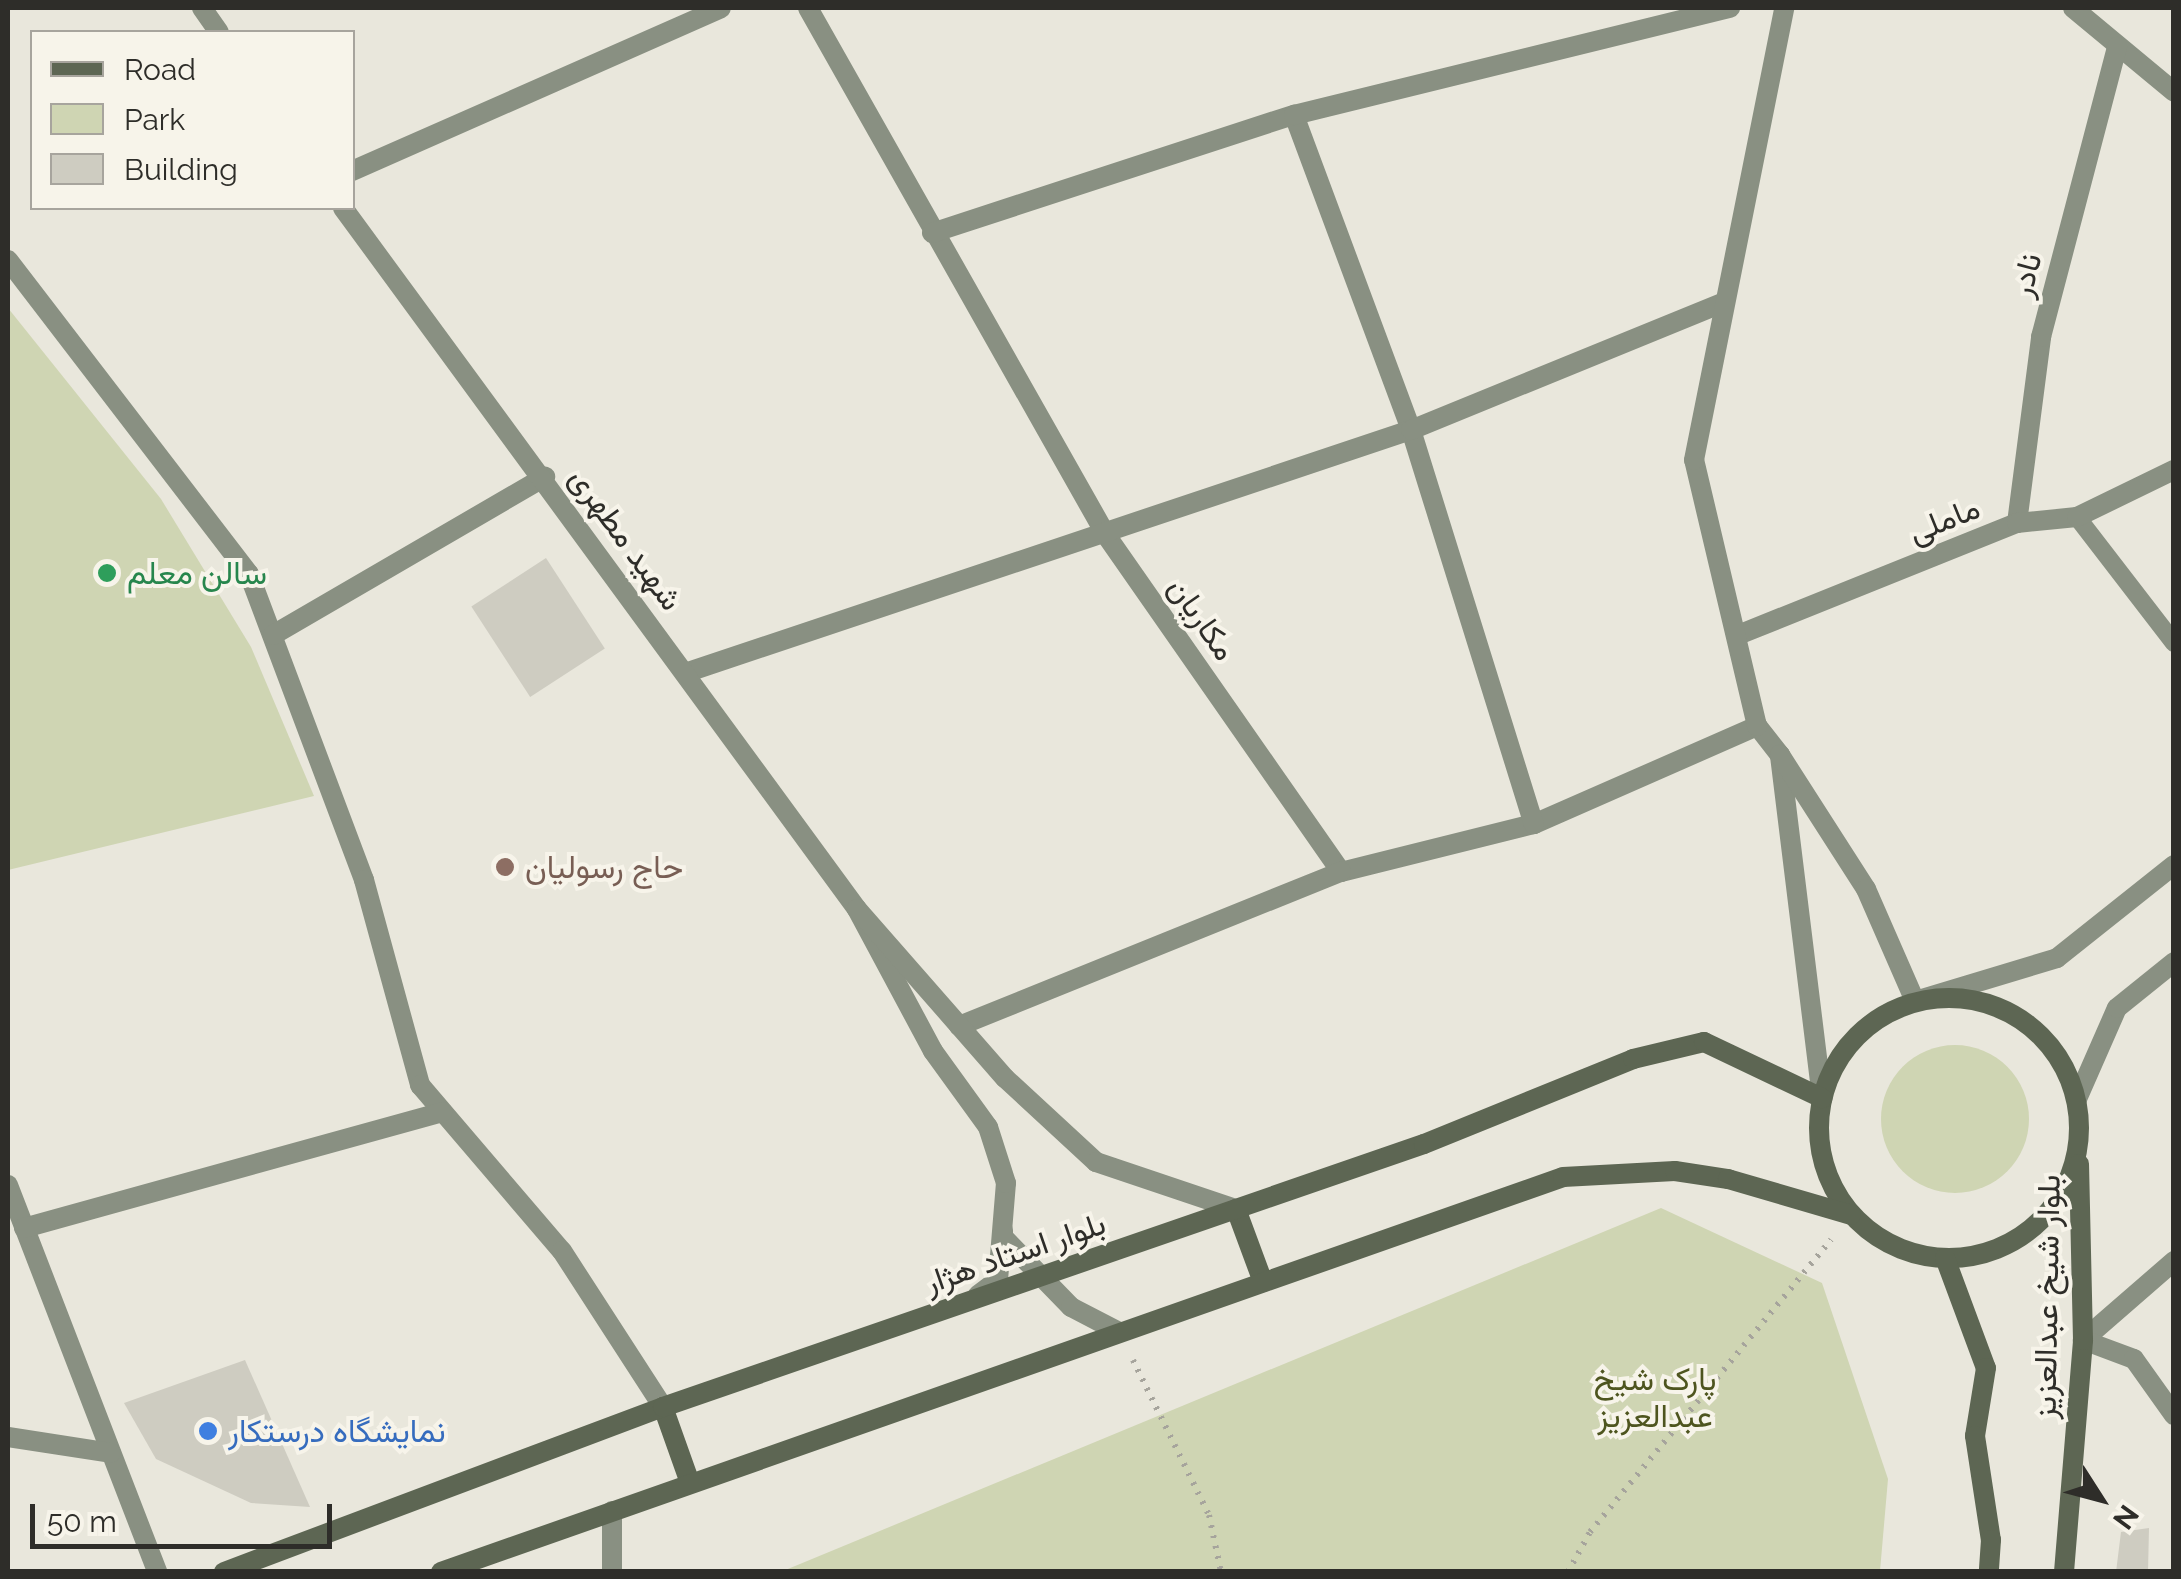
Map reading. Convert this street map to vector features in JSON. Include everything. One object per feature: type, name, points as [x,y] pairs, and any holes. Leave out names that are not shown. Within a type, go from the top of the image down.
[{"type":"main road","points":[[441,1572],[1563,1177],[1611,1170],[1728,1179],[1851,1215],[1910,1252],[1945,1258],[1983,1254],[2018,1238],[2048,1213],[2069,1180],[2079,1144],[2077,1099],[2061,1060],[2034,1028],[1998,1006],[1957,997],[1915,1001],[1857,1034],[1822,1098],[1822,1160],[1851,1215]]},
{"type":"main road","name":"بلوار استاد هژار","points":[[224,1572],[663,1408],[1424,1144],[1633,1059],[1704,1042],[1822,1098]]},
{"type":"main road","name":"بلوار شیخ عبدالعزیز","points":[[2064,1572],[2084,1340],[2079,1144]]},
{"type":"main road","points":[[1236,1209],[1264,1282]]},
{"type":"main road","name":"بلوار شیخ عبدالعزیز","points":[[1945,1258],[1986,1368],[1975,1436],[1991,1540],[1989,1572]]},
{"type":"main road","points":[[663,1408],[690,1484]]},
{"type":"street","points":[[202,8],[218,30]]},
{"type":"street","points":[[355,170],[721,8]]},
{"type":"street","name":"مکاریان","points":[[808,8],[932,233],[1106,534],[1341,872]]},
{"type":"street","points":[[932,233],[1294,115],[1730,8]]},
{"type":"street","points":[[1784,8],[1720,304],[1694,460],[1738,635],[1756,726],[1780,755],[1866,889],[1915,1001],[2057,958],[2174,865]]},
{"type":"street","points":[[2073,8],[2174,92]]},
{"type":"street","name":"نادر","points":[[2017,523],[2041,337],[2117,46]]},
{"type":"street","points":[[1294,115],[1410,430],[1534,824]]},
{"type":"street","name":"شهید مطهری","points":[[345,210],[545,477],[857,909]]},
{"type":"street","points":[[8,260],[249,574],[364,880],[420,1085],[562,1251],[663,1408]]},
{"type":"street","points":[[685,673],[1410,430],[1720,304]]},
{"type":"street","name":"ماملی","points":[[1738,635],[2017,523],[2077,518],[2174,470]]},
{"type":"street","points":[[273,635],[545,477]]},
{"type":"street","points":[[959,1026],[1341,872],[1534,824],[1756,726]]},
{"type":"street","points":[[1780,755],[1822,1098]]},
{"type":"street","points":[[857,909],[959,1026],[1096,1162],[1236,1209]]},
{"type":"street","points":[[857,909],[933,1051],[988,1127],[1006,1183],[1003,1237],[1071,1307],[1119,1332]]},
{"type":"street","points":[[2077,1099],[2118,1008],[2174,962]]},
{"type":"street","points":[[24,1228],[442,1112]]},
{"type":"street","points":[[973,1300],[998,1280],[1006,1183]]},
{"type":"street","points":[[8,1185],[157,1572]]},
{"type":"street","points":[[2174,1260],[2084,1340],[2134,1360],[2174,1415]]},
{"type":"street","points":[[8,1437],[111,1453]]},
{"type":"street","points":[[612,1511],[612,1572]]},
{"type":"lane","points":[[2077,518],[2174,643]]},
{"type":"path","points":[[1568,1572],[1590,1532],[1851,1215]]},
{"type":"path","points":[[1119,1332],[1209,1515],[1221,1572]]},
{"type":"green space","name":"سالن معلم","points":[[8,308],[161,499],[251,647],[314,796],[8,870]]},
{"type":"green space","points":[[1955,1045],[1983,1051],[2007,1067],[2023,1091],[2029,1119],[2023,1147],[2007,1171],[1983,1187],[1955,1193],[1927,1187],[1903,1171],[1887,1147],[1881,1119],[1887,1091],[1903,1067],[1927,1051]]},
{"type":"green space","name":"پارک شیخ عبدالعزیز","points":[[1661,1208],[1822,1283],[1888,1479],[1880,1571],[783,1571]]},
{"type":"building","points":[[546,558],[605,649],[530,697],[471,606]]},
{"type":"building","name":"نمایشگاه درستکار","points":[[245,1360],[310,1507],[251,1503],[156,1459],[124,1403]]},
{"type":"building","points":[[2149,1528],[2148,1572],[2116,1572],[2121,1532]]},
{"type":"place","name":"سالن معلم","points":[[107,573]]},
{"type":"place","name":"حاج رسولیان","points":[[505,867]]},
{"type":"place","name":"نمایشگاه درستکار","points":[[208,1431]]}]
